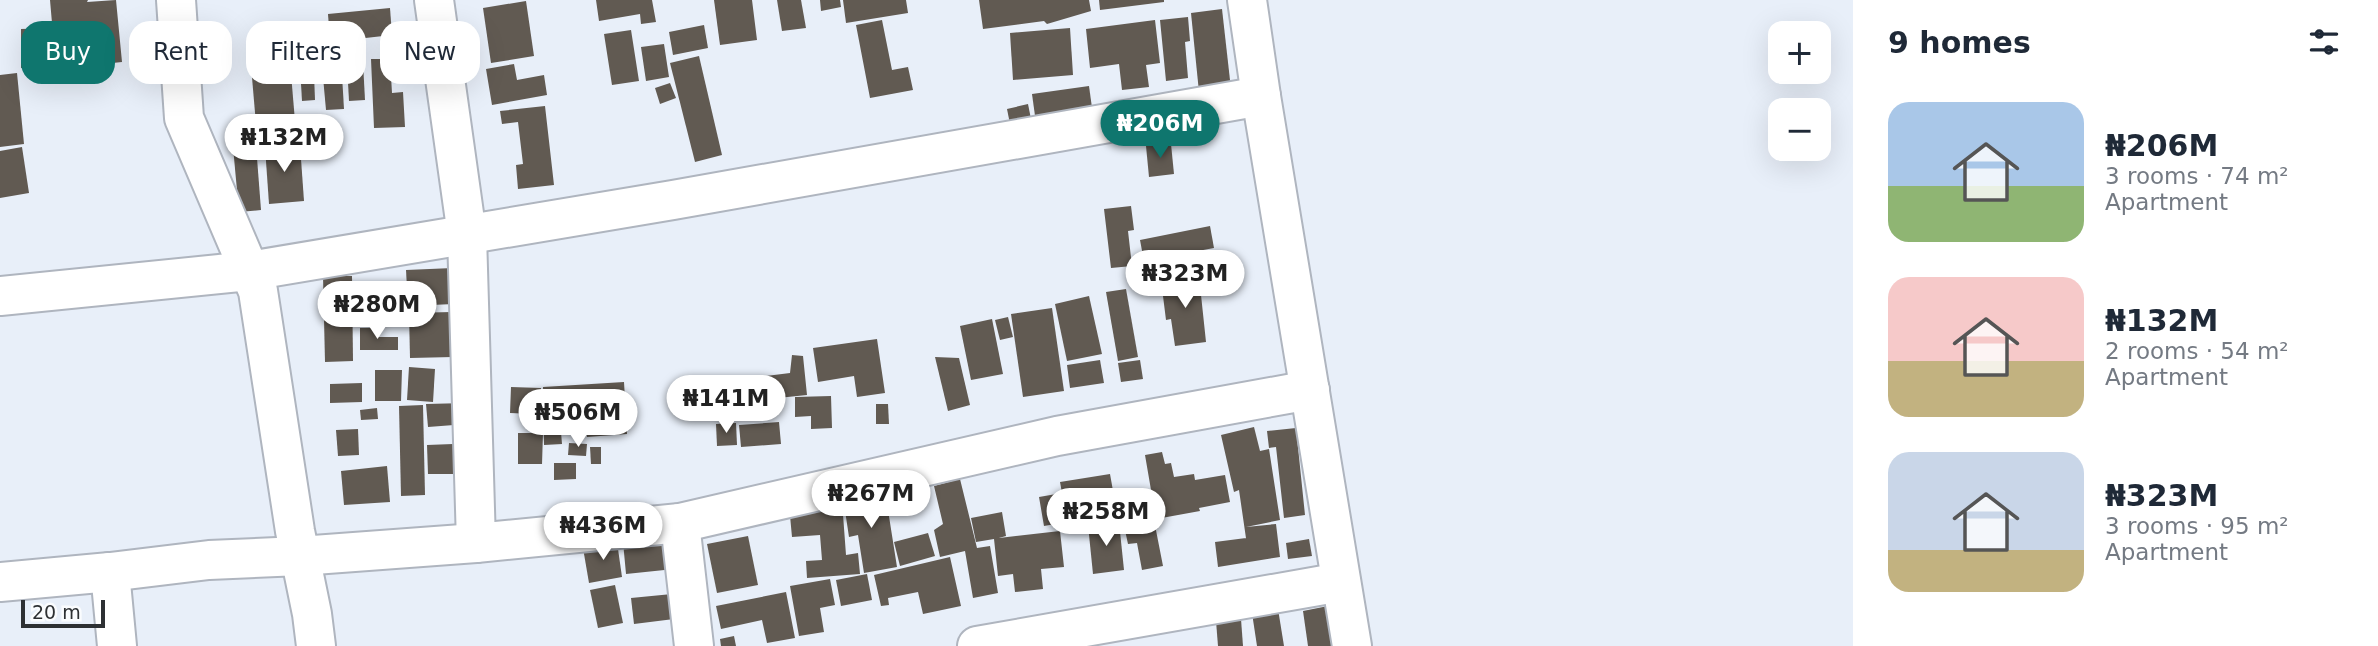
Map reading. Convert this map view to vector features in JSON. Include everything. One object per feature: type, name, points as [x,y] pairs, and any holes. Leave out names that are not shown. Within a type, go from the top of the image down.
[{"type":"street","points":[[176,0],[184,118],[258,291],[316,646]]},
{"type":"street","points":[[1247,0],[1352,646]]},
{"type":"street","points":[[441,1],[467,235],[476,543]]},
{"type":"street","points":[[0,296],[249,271],[1261,96]]},
{"type":"street","points":[[0,582],[209,560],[476,543],[680,523],[1058,436],[1310,390]]},
{"type":"street","points":[[680,523],[694,646]]},
{"type":"street","points":[[110,572],[117,646]]},
{"type":"street","points":[[977,646],[1341,582]]},
{"type":"building","points":[[50,0],[116,0],[122,62],[115,63],[115,21],[52,21]]},
{"type":"building","points":[[596,0],[652,0],[656,22],[641,24],[640,14],[599,21]]},
{"type":"building","points":[[714,0],[752,0],[757,40],[720,45]]},
{"type":"building","points":[[777,0],[801,0],[806,28],[782,31]]},
{"type":"building","points":[[820,0],[840,0],[841,7],[821,11]]},
{"type":"building","points":[[843,0],[906,0],[908,13],[846,23]]},
{"type":"building","points":[[979,0],[1089,0],[1091,11],[1047,24],[1044,21],[983,29]]},
{"type":"building","points":[[1099,0],[1164,0],[1164,2],[1100,10]]},
{"type":"building","points":[[526,1],[534,56],[491,63],[483,8]]},
{"type":"building","points":[[390,8],[391,21],[380,21],[380,36],[366,38],[366,21],[328,21],[328,14]]},
{"type":"building","points":[[1222,9],[1231,89],[1199,92],[1191,13]]},
{"type":"building","points":[[1188,17],[1190,41],[1185,42],[1188,78],[1166,81],[1160,20]]},
{"type":"building","points":[[882,20],[892,70],[908,67],[913,90],[870,98],[856,25]]},
{"type":"building","points":[[1155,20],[1160,63],[1146,65],[1149,87],[1122,90],[1119,64],[1090,68],[1086,29]]},
{"type":"building","points":[[704,25],[708,48],[673,55],[669,32]]},
{"type":"building","points":[[1070,28],[1073,75],[1013,80],[1010,33]]},
{"type":"building","points":[[631,30],[639,81],[612,85],[604,34]]},
{"type":"building","points":[[664,44],[669,77],[646,81],[641,47]]},
{"type":"building","points":[[699,56],[722,155],[695,162],[670,63]]},
{"type":"building","points":[[371,59],[380,59],[380,84],[391,84],[392,93],[403,92],[405,127],[374,128]]},
{"type":"building","points":[[514,64],[517,80],[544,75],[547,95],[492,105],[486,69]]},
{"type":"building","points":[[17,73],[24,144],[0,147],[0,75]]},
{"type":"building","points":[[670,83],[676,98],[660,104],[655,88]]},
{"type":"building","points":[[253,84],[292,84],[296,133],[257,136]]},
{"type":"building","points":[[301,84],[314,84],[315,100],[302,101]]},
{"type":"building","points":[[324,84],[343,84],[344,109],[326,110]]},
{"type":"building","points":[[348,84],[364,84],[365,100],[349,101]]},
{"type":"building","points":[[1089,86],[1093,115],[1036,123],[1032,94]]},
{"type":"building","points":[[1028,104],[1032,124],[1011,129],[1007,109]]},
{"type":"building","points":[[545,106],[554,185],[518,189],[516,165],[523,164],[518,122],[502,124],[500,111]]},
{"type":"building","points":[[1171,144],[1174,174],[1149,177],[1146,146]]},
{"type":"building","points":[[256,145],[261,210],[239,212],[233,147]]},
{"type":"building","points":[[300,145],[304,201],[269,204],[265,147]]},
{"type":"building","points":[[22,147],[29,193],[0,198],[0,151]]},
{"type":"building","points":[[1131,206],[1134,230],[1128,231],[1132,266],[1111,268],[1104,209]]},
{"type":"building","points":[[1210,226],[1214,248],[1144,261],[1140,240]]},
{"type":"building","points":[[453,268],[454,304],[408,306],[406,270]]},
{"type":"building","points":[[323,276],[352,276],[353,361],[325,362]]},
{"type":"building","points":[[1199,276],[1206,342],[1175,346],[1171,319],[1166,320],[1161,280]]},
{"type":"building","points":[[1126,289],[1138,357],[1118,361],[1106,292]]},
{"type":"building","points":[[1089,296],[1102,354],[1067,361],[1055,304]]},
{"type":"building","points":[[1052,308],[1064,391],[1023,397],[1011,314]]},
{"type":"building","points":[[452,312],[453,357],[410,358],[409,313]]},
{"type":"building","points":[[1008,317],[1013,337],[1000,340],[995,320]]},
{"type":"building","points":[[992,319],[1003,374],[971,380],[960,326]]},
{"type":"building","points":[[360,328],[375,328],[379,337],[398,337],[398,350],[360,350]]},
{"type":"building","points":[[877,339],[885,393],[857,397],[854,376],[818,382],[813,348]]},
{"type":"building","points":[[792,355],[803,356],[807,395],[768,399],[766,376],[790,373]]},
{"type":"building","points":[[935,357],[959,358],[970,405],[948,411]]},
{"type":"building","points":[[1100,360],[1104,383],[1070,388],[1067,365]]},
{"type":"building","points":[[1140,360],[1143,379],[1121,382],[1118,363]]},
{"type":"building","points":[[409,367],[435,369],[433,402],[407,400]]},
{"type":"building","points":[[375,370],[402,370],[401,401],[375,401]]},
{"type":"building","points":[[624,382],[627,434],[587,437],[584,402],[584,409],[572,410],[572,431],[561,432],[562,444],[544,445],[543,387]]},
{"type":"building","points":[[362,383],[362,402],[330,403],[330,384]]},
{"type":"building","points":[[511,387],[541,388],[539,426],[534,426],[534,414],[510,413]]},
{"type":"building","points":[[831,396],[832,428],[811,429],[811,416],[795,417],[795,397]]},
{"type":"building","points":[[466,403],[467,424],[428,427],[426,404]]},
{"type":"building","points":[[876,404],[888,404],[889,424],[876,424]]},
{"type":"building","points":[[423,405],[425,495],[401,496],[399,406]]},
{"type":"building","points":[[377,408],[378,419],[361,420],[360,410]]},
{"type":"building","points":[[779,422],[781,444],[741,447],[739,425]]},
{"type":"building","points":[[736,423],[737,445],[717,446],[716,424]]},
{"type":"building","points":[[1254,427],[1260,451],[1269,449],[1280,520],[1246,527],[1276,524],[1280,557],[1218,567],[1215,542],[1246,538],[1239,490],[1234,492],[1221,435]]},
{"type":"building","points":[[1296,428],[1305,515],[1284,518],[1276,447],[1269,448],[1267,431]]},
{"type":"building","points":[[358,429],[359,455],[338,456],[336,430]]},
{"type":"building","points":[[518,433],[543,433],[542,464],[518,464]]},
{"type":"building","points":[[569,443],[587,444],[586,456],[568,455]]},
{"type":"building","points":[[453,444],[454,474],[428,474],[427,445]]},
{"type":"building","points":[[590,447],[601,447],[601,464],[591,464]]},
{"type":"building","points":[[1162,452],[1165,464],[1171,463],[1174,477],[1194,474],[1195,480],[1225,475],[1230,502],[1156,519],[1145,455]]},
{"type":"building","points":[[554,463],[576,463],[576,479],[554,480]]},
{"type":"building","points":[[387,466],[390,502],[344,505],[341,471]]},
{"type":"building","points":[[1110,474],[1117,513],[1044,526],[1039,497],[1062,493],[1060,482]]},
{"type":"building","points":[[960,479],[977,548],[990,546],[998,593],[973,598],[965,551],[940,557],[934,530],[943,524],[934,486]]},
{"type":"building","points":[[885,491],[897,567],[864,573],[858,535],[849,537],[843,497]]},
{"type":"building","points":[[1149,491],[1151,514],[1125,517],[1122,494]]},
{"type":"building","points":[[842,501],[846,555],[858,553],[860,574],[807,578],[806,561],[822,560],[820,535],[792,537],[789,505]]},
{"type":"building","points":[[1002,512],[1006,536],[999,538],[1060,531],[1064,567],[1041,569],[1043,589],[1015,592],[1013,574],[998,576],[994,539],[976,542],[971,518]]},
{"type":"building","points":[[1153,515],[1163,566],[1142,570],[1137,543],[1128,544],[1123,521]]},
{"type":"building","points":[[1119,522],[1124,570],[1093,574],[1088,525]]},
{"type":"building","points":[[928,533],[935,556],[900,566],[894,542]]},
{"type":"building","points":[[748,536],[758,585],[717,593],[707,544]]},
{"type":"building","points":[[671,537],[674,569],[626,574],[623,542]]},
{"type":"building","points":[[1309,539],[1312,556],[1288,559],[1286,543]]},
{"type":"building","points":[[617,542],[622,577],[589,583],[583,548]]},
{"type":"building","points":[[950,557],[961,606],[923,614],[918,592],[888,598],[889,605],[881,606],[874,575]]},
{"type":"building","points":[[867,574],[872,600],[841,606],[836,580]]},
{"type":"building","points":[[830,579],[835,605],[820,608],[824,632],[799,636],[790,586]]},
{"type":"building","points":[[615,585],[623,623],[598,628],[590,590]]},
{"type":"building","points":[[786,592],[795,638],[767,643],[762,620],[721,629],[716,606]]},
{"type":"building","points":[[672,594],[674,619],[634,624],[631,598]]},
{"type":"building","points":[[1328,606],[1334,646],[1308,646],[1303,611]]},
{"type":"building","points":[[1278,609],[1284,646],[1257,646],[1252,613]]},
{"type":"building","points":[[1241,619],[1243,646],[1218,646],[1216,621]]},
{"type":"building","points":[[734,636],[736,646],[721,646],[720,639]]}]
